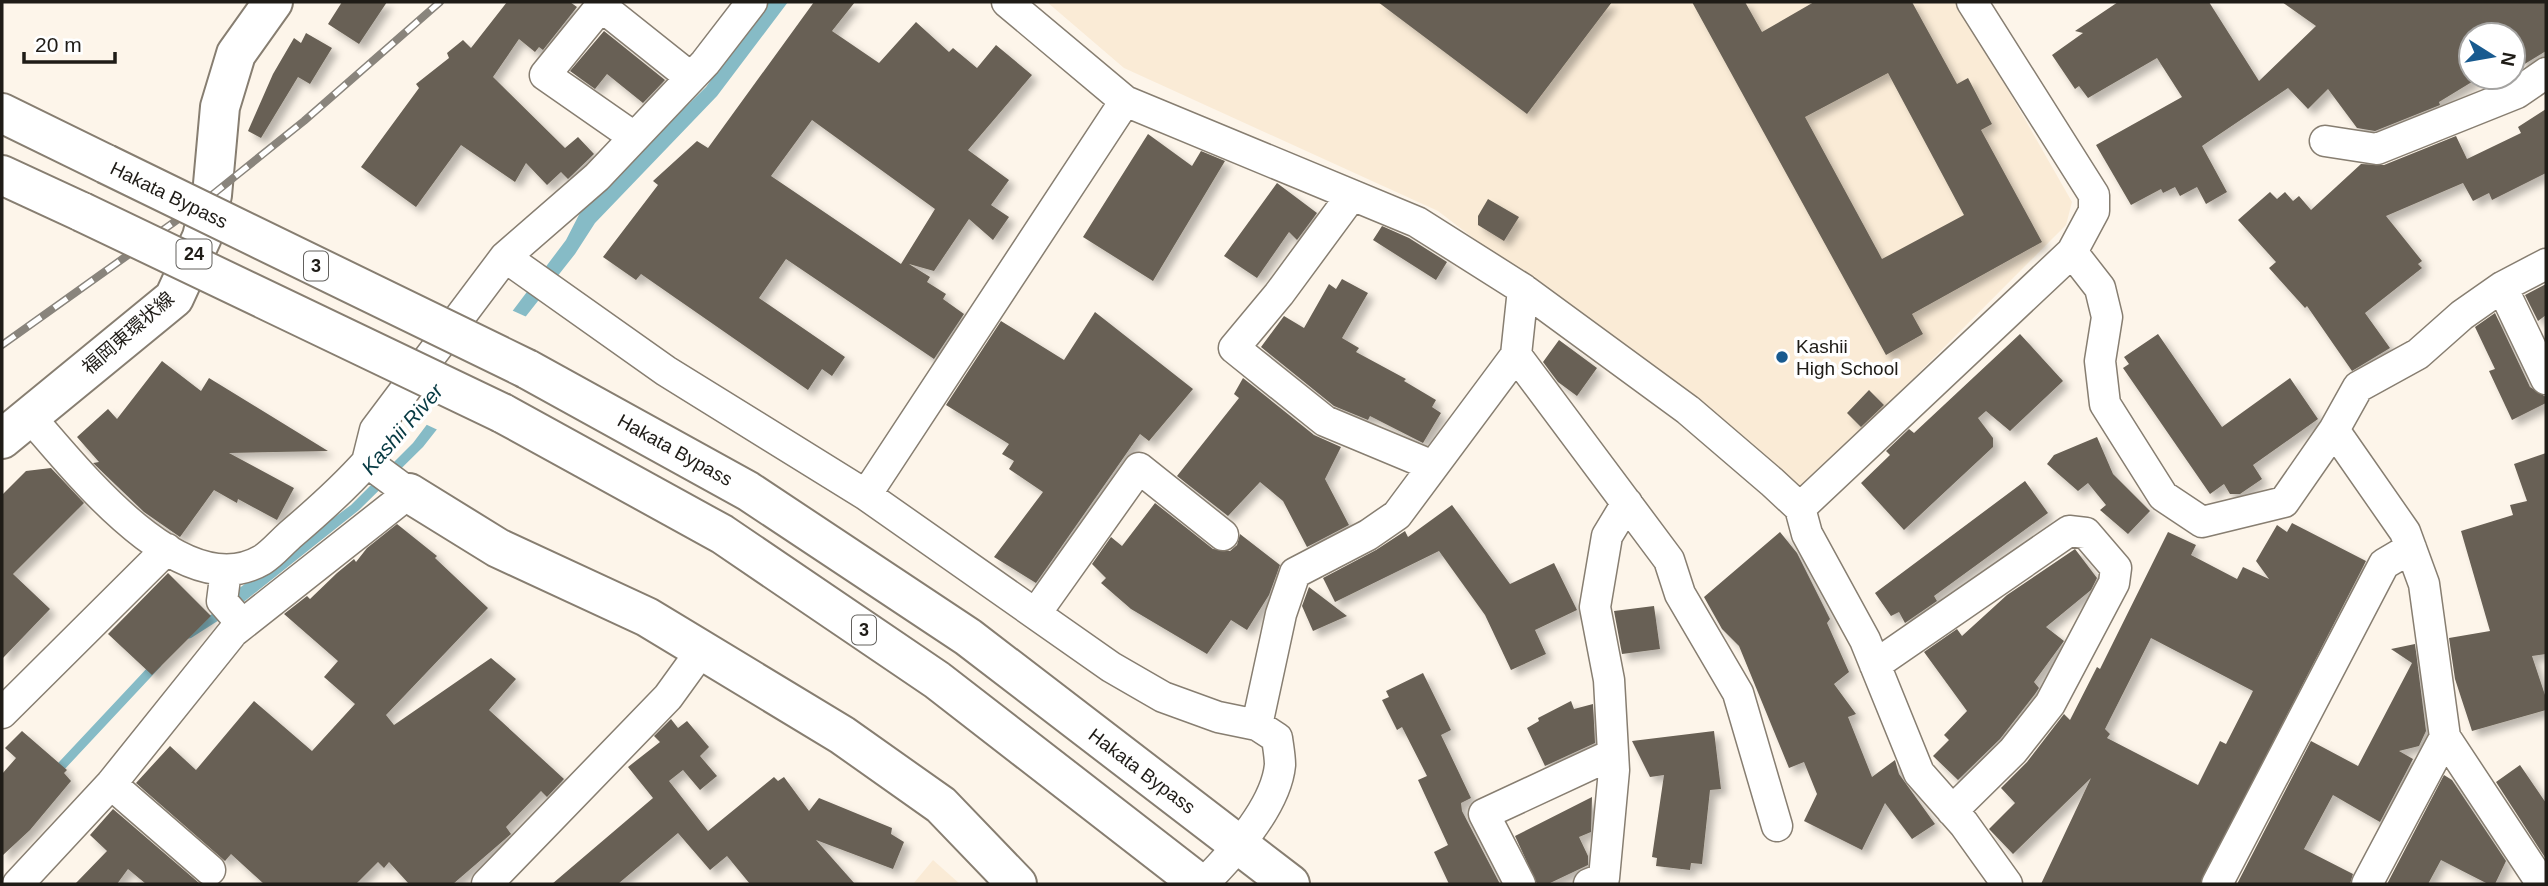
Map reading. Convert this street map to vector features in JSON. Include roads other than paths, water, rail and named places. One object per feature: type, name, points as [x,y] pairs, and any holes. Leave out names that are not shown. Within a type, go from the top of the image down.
[{"type":"main road","name":"福岡東環状線","points":[[16,428],[174,298],[202,237],[214,183],[220,107],[236,54],[273,2]]},
{"type":"main road","name":"Hakata Bypass","points":[[2,113],[527,369],[748,491],[968,637],[1290,884]]},
{"type":"main road","name":"3","points":[[2,175],[502,413],[722,534],[937,680],[1201,884]]},
{"type":"main road","points":[[409,493],[498,548],[647,617],[842,735],[941,805],[1017,884]]},
{"type":"street","points":[[16,428],[154,543],[192,563],[226,570],[261,560],[338,495],[367,462],[375,430],[505,257],[597,177],[691,77],[751,2]]},
{"type":"street","points":[[1007,2],[1125,101],[1417,222],[1522,289],[1688,410],[1800,508],[1807,534],[1875,665],[1919,773],[1952,811],[2007,884]]},
{"type":"street","points":[[1800,508],[2073,252],[2094,211],[2094,195],[1972,2]]},
{"type":"street","points":[[634,137],[545,75],[601,6],[691,77]]},
{"type":"street","points":[[2325,141],[2377,149],[2517,93],[2546,73]]},
{"type":"street","points":[[866,495],[1125,101]]},
{"type":"street","points":[[1352,195],[1279,294],[1234,348],[1325,421],[1433,466]]},
{"type":"street","points":[[2073,252],[2100,288],[2107,317],[2100,361],[2105,404],[2163,496],[2202,522],[2284,502],[2334,430],[2358,387],[2418,354],[2454,322],[2502,287],[2546,264]]},
{"type":"street","points":[[505,257],[666,371],[866,495],[1111,667],[1163,697],[1218,717],[1257,725],[1277,738],[1280,766],[1269,797],[1242,846],[1201,884]]},
{"type":"street","points":[[2502,287],[2546,379]]},
{"type":"street","points":[[1257,725],[1281,614],[1295,573],[1368,535],[1397,515],[1516,355],[1522,289]]},
{"type":"street","points":[[1516,355],[1669,560],[1680,594],[1738,693],[1777,826]]},
{"type":"street","points":[[2334,430],[2405,532],[2424,584],[2445,737],[2527,877]]},
{"type":"street","points":[[19,884],[111,784],[242,624],[409,493],[367,462]]},
{"type":"street","points":[[1036,613],[1139,468],[1223,535]]},
{"type":"street","points":[[1589,884],[1604,878],[1614,770],[1611,755],[1609,680],[1595,607],[1607,536],[1627,503]]},
{"type":"street","points":[[1875,665],[2069,531],[2086,533],[2116,568],[2114,583],[2050,704],[2013,751],[1952,811]]},
{"type":"street","points":[[2,713],[167,548]]},
{"type":"street","points":[[2217,884],[2384,564],[2411,548]]},
{"type":"street","points":[[226,570],[222,601],[242,624]]},
{"type":"street","points":[[487,884],[668,697],[702,650]]},
{"type":"street","points":[[2367,884],[2445,737]]},
{"type":"street","points":[[1520,884],[1484,814],[1611,755]]},
{"type":"street","points":[[111,784],[210,870]]},
{"type":"water","points":[[767,2],[788,2],[717,96],[595,223],[575,254],[423,447],[359,510],[241,604],[234,592],[351,505],[413,443],[566,240],[583,207],[706,87]]},
{"type":"waterway","name":"Kashii River","points":[[189,634],[225,611]]},
{"type":"waterway","name":"Kashii River","points":[[54,774],[157,664]]},
{"type":"railway","points":[[2,345],[212,195],[304,121],[440,2]]},
{"type":"place","name":"Kashii High School","points":[[1782,357]]}]
